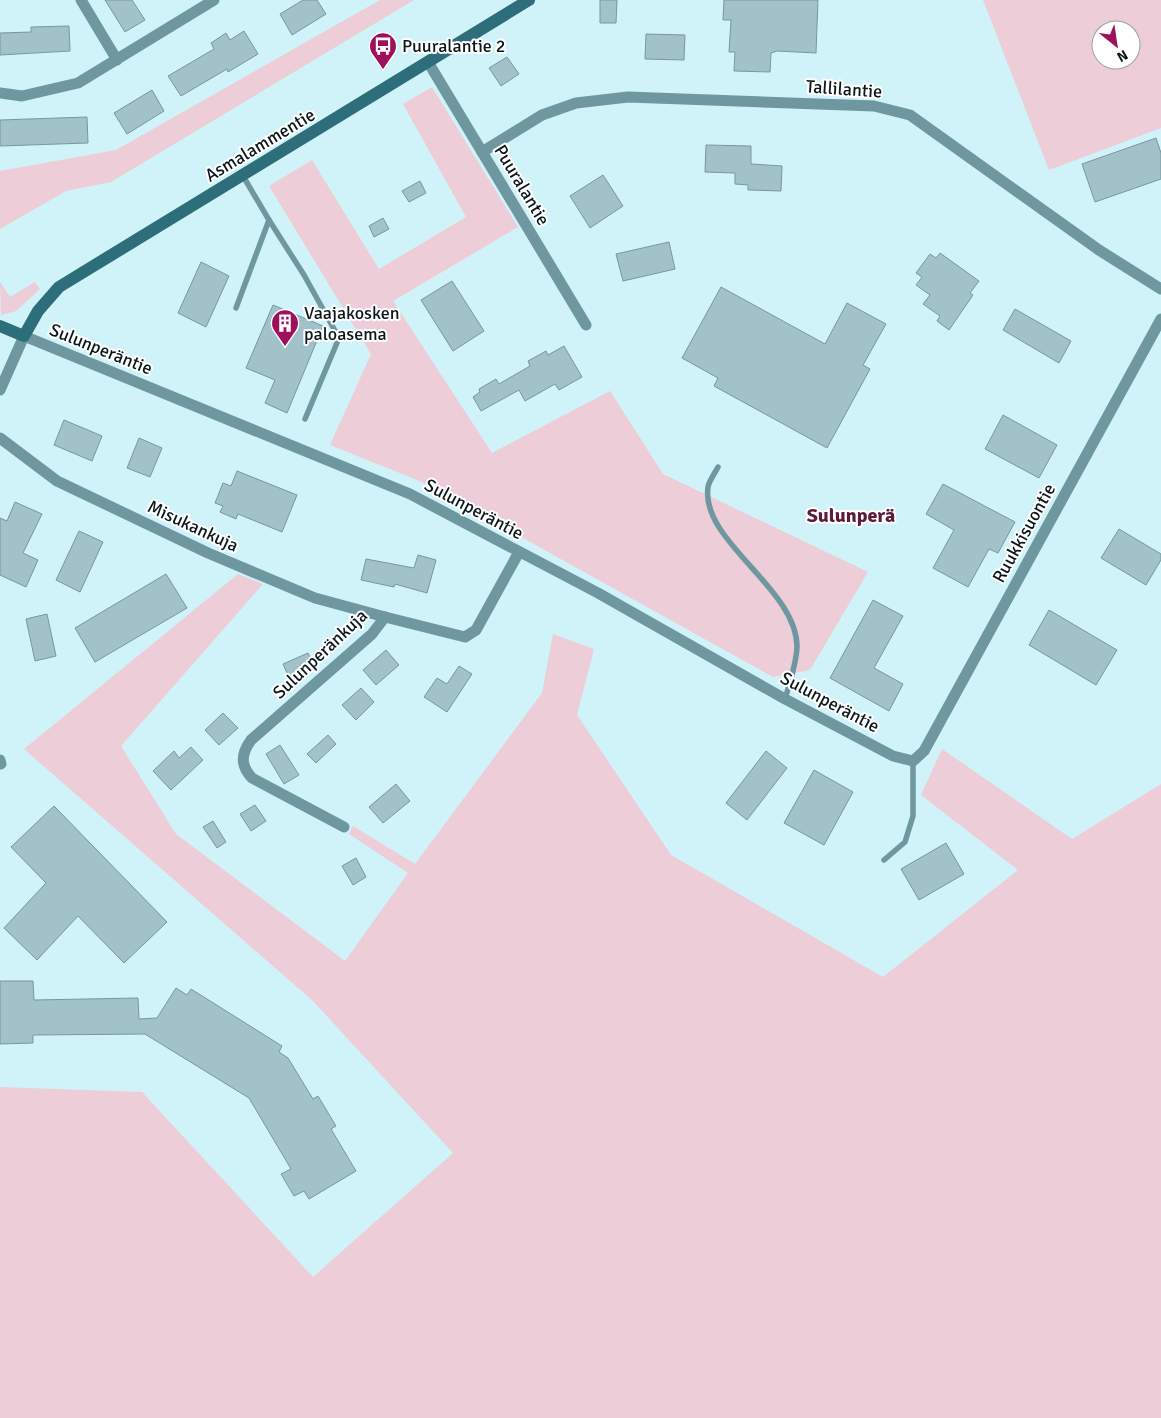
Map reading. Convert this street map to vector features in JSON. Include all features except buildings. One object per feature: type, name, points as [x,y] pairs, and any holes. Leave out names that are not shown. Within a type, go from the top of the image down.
[{"type":"street","points":[[80,0],[117,60]]},
{"type":"street","points":[[0,93],[22,96],[78,83],[214,0]]},
{"type":"street","name":"Asmalammentie","points":[[24,336],[38,311],[59,287],[529,0]]},
{"type":"street","name":"Puuralantie","points":[[428,62],[586,325]]},
{"type":"street","name":"Tallilantie","points":[[482,152],[542,116],[576,103],[628,97],[874,106],[910,115],[1098,250],[1161,289]]},
{"type":"street","name":"Ruukkisuontie","points":[[913,761],[924,750],[1161,319]]},
{"type":"street","name":"Sulunperäntie","points":[[0,326],[410,494],[598,593],[893,756],[913,761]]},
{"type":"street","points":[[0,390],[24,336]]},
{"type":"street","name":"Misukankuja","points":[[0,438],[57,481],[208,554],[315,598],[385,617]]},
{"type":"street","name":"Sulunperänkuja","points":[[344,827],[252,778],[243,764],[243,751],[251,740],[372,634],[385,617],[465,637],[476,630],[519,552]]},
{"type":"lane","points":[[243,176],[304,275],[339,338],[305,419]]},
{"type":"lane","points":[[236,308],[269,220]]},
{"type":"lane","points":[[718,467],[708,487],[710,507],[723,533],[767,585],[791,620],[797,645],[793,674],[785,698]]},
{"type":"lane","points":[[884,860],[905,842],[913,816],[913,761]]},
{"type":"shaded area","points":[[380,0],[414,0],[111,182],[66,191],[0,229],[0,171],[116,150]]},
{"type":"shaded area","points":[[983,0],[1161,0],[1161,128],[1049,170]]},
{"type":"shaded area","points":[[432,87],[518,227],[393,301],[492,453],[610,391],[663,474],[868,572],[810,670],[773,677],[422,482],[330,445],[371,354],[269,186],[312,160],[379,269],[466,217],[403,104]]},
{"type":"shaded area","points":[[0,282],[10,297],[35,282],[40,289],[16,311],[1,315]]},
{"type":"shaded area","points":[[238,574],[263,584],[121,746],[176,834],[345,961],[408,873],[349,834],[353,826],[415,864],[542,693],[553,634],[594,649],[577,715],[671,855],[883,977],[1018,870],[921,795],[942,749],[1072,839],[1161,784],[1161,1418],[0,1418],[0,1087],[142,1092],[313,1277],[453,1153],[312,1000],[24,749]]},
{"type":"place","name":"Puuralantie 2","points":[[383,70]]},
{"type":"place","name":"Vaajakosken paloasema","points":[[285,347]]},
{"type":"district","name":"Sulunperä","points":[[851,515]]}]
